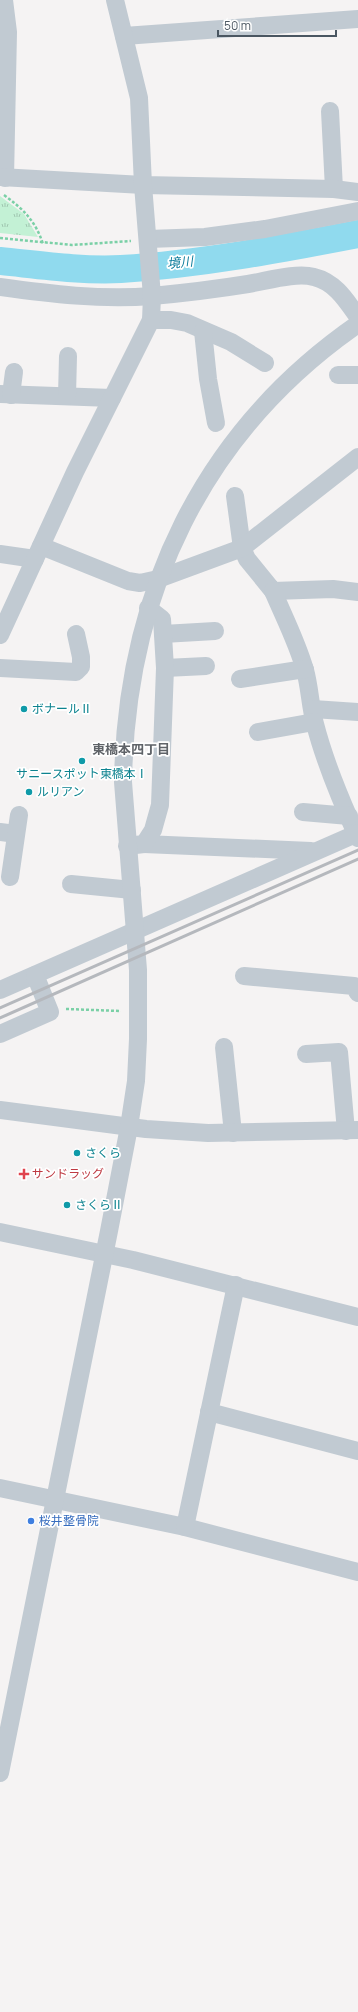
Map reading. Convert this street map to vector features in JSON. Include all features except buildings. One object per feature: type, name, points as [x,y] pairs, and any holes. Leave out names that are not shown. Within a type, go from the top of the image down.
[{"type":"street","points":[[4,0],[8,32],[2,182],[334,189],[358,192]]},
{"type":"street","points":[[0,635],[75,472],[151,320],[152,292],[143,186],[139,98],[116,0]]},
{"type":"street","points":[[124,36],[358,19]]},
{"type":"street","points":[[330,111],[334,189]]},
{"type":"street","points":[[148,243],[265,229],[358,211]]},
{"type":"street","points":[[0,287],[83,296],[246,285],[302,275],[313,276],[331,284],[340,292],[358,317]]},
{"type":"street","points":[[151,320],[171,320],[187,323],[231,342],[265,363]]},
{"type":"street","points":[[0,1773],[5,1718],[55,1499],[105,1253],[129,1127],[136,1081],[138,1039],[136,930],[127,846],[123,782],[126,722],[135,659],[148,608],[158,579],[177,535],[198,495],[220,461],[242,431],[285,382],[314,356],[358,324]]},
{"type":"street","points":[[203,331],[208,380],[216,423]]},
{"type":"street","points":[[67,396],[68,356]]},
{"type":"street","points":[[14,372],[6,394],[112,398]]},
{"type":"street","points":[[338,375],[358,375]]},
{"type":"street","points":[[0,554],[38,553],[128,581],[140,583],[158,579],[242,548],[358,457]]},
{"type":"street","points":[[0,990],[315,851],[357,835],[329,767],[314,716],[305,669],[299,652],[272,591],[247,559],[242,548],[235,496]]},
{"type":"street","points":[[272,591],[333,589],[358,592]]},
{"type":"street","points":[[144,844],[153,830],[160,805],[165,668],[162,619],[148,608]]},
{"type":"street","points":[[163,634],[215,631]]},
{"type":"street","points":[[0,668],[76,672],[81,667],[81,657],[76,634]]},
{"type":"street","points":[[165,668],[206,666]]},
{"type":"street","points":[[240,679],[305,669]]},
{"type":"street","points":[[258,732],[314,716],[358,712]]},
{"type":"street","points":[[303,812],[349,816]]},
{"type":"street","points":[[10,878],[8,833],[19,815]]},
{"type":"street","points":[[127,846],[144,844],[315,851]]},
{"type":"street","points":[[71,884],[132,890]]},
{"type":"street","points":[[0,1034],[50,1012],[36,975]]},
{"type":"street","points":[[244,976],[354,986],[358,993]]},
{"type":"street","points":[[224,1047],[233,1133]]},
{"type":"street","points":[[0,1110],[129,1127],[208,1133],[352,1130],[338,1052],[306,1054]]},
{"type":"street","points":[[0,1232],[105,1253],[358,1317]]},
{"type":"street","points":[[185,1527],[236,1285]]},
{"type":"street","points":[[209,1412],[358,1451]]},
{"type":"street","points":[[0,1488],[185,1527],[358,1572]]},
{"type":"path","points":[[2,182],[26,212],[40,234],[44,244]]},
{"type":"path","points":[[0,238],[44,244],[72,245],[148,243]]},
{"type":"path","points":[[50,1012],[72,1008],[122,1011]]},
{"type":"green space","points":[[0,196],[24,214],[38,237],[0,233]]},
{"type":"waterway","name":"境川","points":[[0,261],[76,268],[121,269],[151,267],[211,260],[358,234]]},
{"type":"railway","points":[[0,1008],[358,850]]},
{"type":"railway","points":[[0,1018],[358,859]]},
{"type":"place","name":"ボナールⅡ","points":[[24,709]]},
{"type":"place","name":"サニースポット東橋本Ⅰ","points":[[82,761]]},
{"type":"place","name":"ルリアン","points":[[29,792]]},
{"type":"place","name":"さくら","points":[[77,1153]]},
{"type":"place","name":"サンドラッグ","points":[[24,1174]]},
{"type":"place","name":"さくらⅡ","points":[[67,1205]]},
{"type":"place","name":"桜井整骨院","points":[[31,1521]]},
{"type":"district","name":"東橋本四丁目","points":[[131,749]]}]
